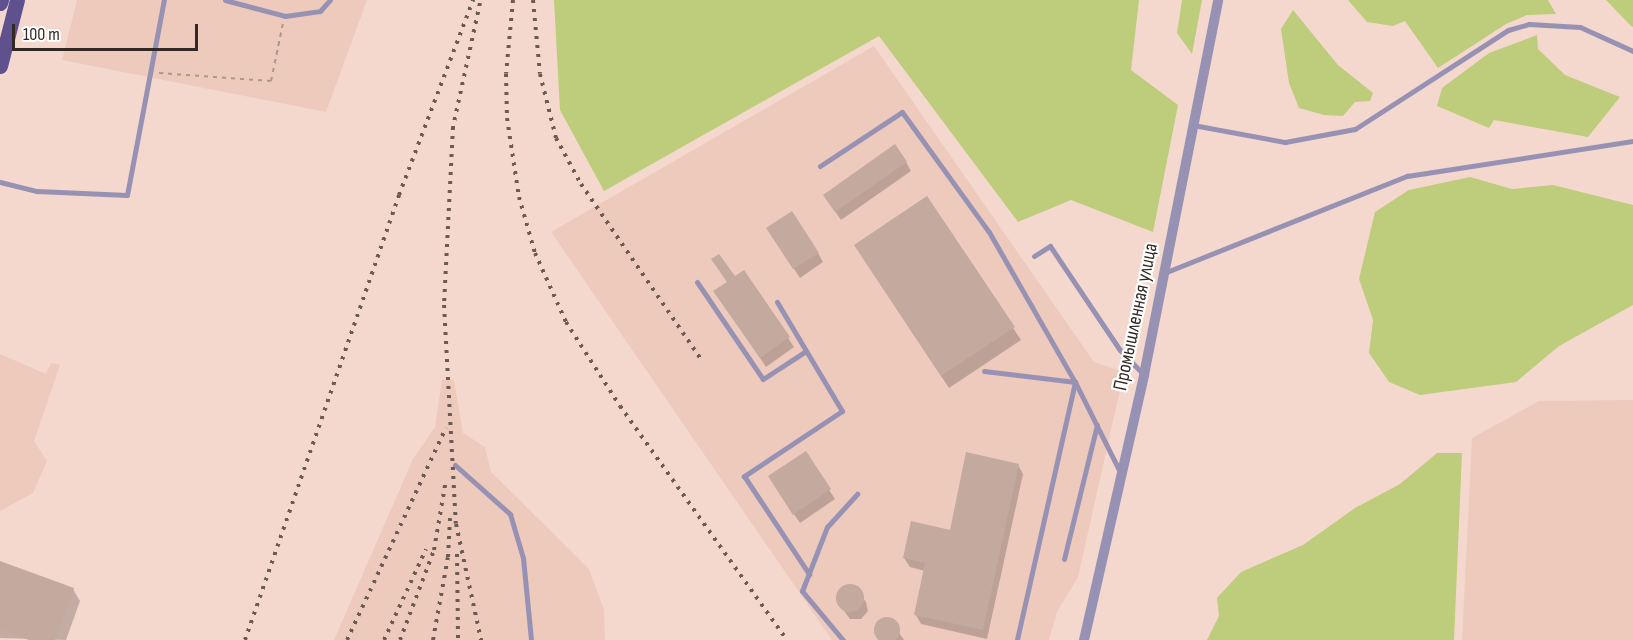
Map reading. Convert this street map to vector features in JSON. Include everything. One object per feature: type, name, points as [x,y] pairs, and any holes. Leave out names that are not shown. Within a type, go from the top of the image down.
[{"type":"main road","points":[[0,66],[16,0]]},
{"type":"street","name":"Промышленная улица","points":[[1084,640],[1144,375],[1218,0]]},
{"type":"lane","points":[[0,182],[37,191],[127,195],[164,0]]},
{"type":"lane","points":[[225,0],[285,16],[320,11],[330,0]]},
{"type":"lane","points":[[1193,125],[1285,142],[1355,129],[1508,30],[1528,24],[1580,27],[1633,51]]},
{"type":"lane","points":[[820,166],[902,112],[989,232],[1075,382],[1121,474]]},
{"type":"lane","points":[[1164,273],[1407,177],[1633,141]]},
{"type":"lane","points":[[1034,256],[1050,246],[1120,350],[1144,375]]},
{"type":"lane","points":[[697,282],[763,379],[806,351]]},
{"type":"lane","points":[[777,303],[842,411],[744,476],[809,574]]},
{"type":"lane","points":[[984,370],[1075,382]]},
{"type":"lane","points":[[1017,640],[1075,382]]},
{"type":"lane","points":[[1064,558],[1097,425]]},
{"type":"lane","points":[[455,465],[510,514],[523,558],[531,640]]},
{"type":"lane","points":[[843,640],[802,591],[827,527],[857,494]]},
{"type":"path","points":[[150,72],[271,81],[285,16]]},
{"type":"shaded area","points":[[77,0],[367,0],[326,112],[62,60]]},
{"type":"shaded area","points":[[874,46],[1094,362],[1124,372],[1078,577],[1057,612],[1049,640],[832,640],[551,232]]},
{"type":"shaded area","points":[[0,354],[46,374],[51,363],[60,365],[34,441],[47,461],[33,493],[0,511]]},
{"type":"shaded area","points":[[442,380],[454,380],[463,433],[485,447],[491,472],[589,569],[604,610],[605,640],[334,640],[413,459],[435,427]]},
{"type":"shaded area","points":[[1633,400],[1633,640],[1462,640],[1472,438],[1539,401]]},
{"type":"green space","points":[[554,0],[1139,0],[1131,70],[1178,105],[1153,232],[1071,200],[1018,222],[879,36],[604,191],[560,110]]},
{"type":"green space","points":[[1182,0],[1202,0],[1192,54],[1177,33]]},
{"type":"green space","points":[[1348,0],[1548,0],[1556,14],[1527,15],[1506,24],[1438,68],[1405,21],[1393,26],[1367,22]]},
{"type":"green space","points":[[1606,0],[1633,0],[1633,27],[1631,26]]},
{"type":"green space","points":[[1293,10],[1338,65],[1373,93],[1370,101],[1355,102],[1343,116],[1324,115],[1299,108],[1289,83],[1281,29]]},
{"type":"green space","points":[[1537,35],[1538,49],[1565,75],[1620,97],[1588,137],[1494,120],[1489,128],[1437,106],[1442,88],[1489,53]]},
{"type":"green space","points":[[1470,177],[1512,189],[1553,185],[1633,205],[1633,305],[1559,346],[1516,382],[1420,395],[1389,382],[1369,353],[1373,320],[1359,279],[1375,212],[1409,190]]},
{"type":"green space","points":[[1437,453],[1462,453],[1454,640],[1207,640],[1219,616],[1217,598],[1241,572],[1303,545],[1355,508],[1400,484]]},
{"type":"building","points":[[895,144],[907,162],[835,212],[823,195]]},
{"type":"building","points":[[927,196],[1015,327],[941,376],[854,245]]},
{"type":"building","points":[[792,211],[819,253],[793,269],[766,228]]},
{"type":"building","points":[[719,254],[735,276],[744,270],[790,337],[760,358],[713,291],[727,282],[711,259]]},
{"type":"building","points":[[806,451],[831,489],[793,515],[768,476]]},
{"type":"building","points":[[966,452],[1019,464],[983,630],[914,615],[925,563],[903,558],[911,521],[950,530]]},
{"type":"building","points":[[0,561],[74,588],[55,640],[29,640],[0,629]]},
{"type":"building","points":[[850,584],[860,588],[864,598],[860,608],[850,612],[840,608],[836,598],[840,588]]},
{"type":"building","points":[[887,617],[896,621],[900,630],[896,639],[887,643],[878,639],[874,630],[878,621]]},
{"type":"railway","points":[[245,640],[399,195],[473,0]]},
{"type":"railway","points":[[513,0],[506,74],[507,118],[519,197],[535,253],[566,322],[620,406],[787,640]]},
{"type":"railway","points":[[533,0],[540,74],[556,138],[581,184],[701,359]]},
{"type":"railway","points":[[480,3],[453,127],[444,305],[456,524],[481,640]]},
{"type":"railway","points":[[347,640],[446,428]]},
{"type":"railway","points":[[400,640],[434,550],[446,480]]},
{"type":"railway","points":[[433,640],[448,557],[450,518]]},
{"type":"railway","points":[[384,640],[426,549]]},
{"type":"railway","points":[[457,554],[458,640]]}]
